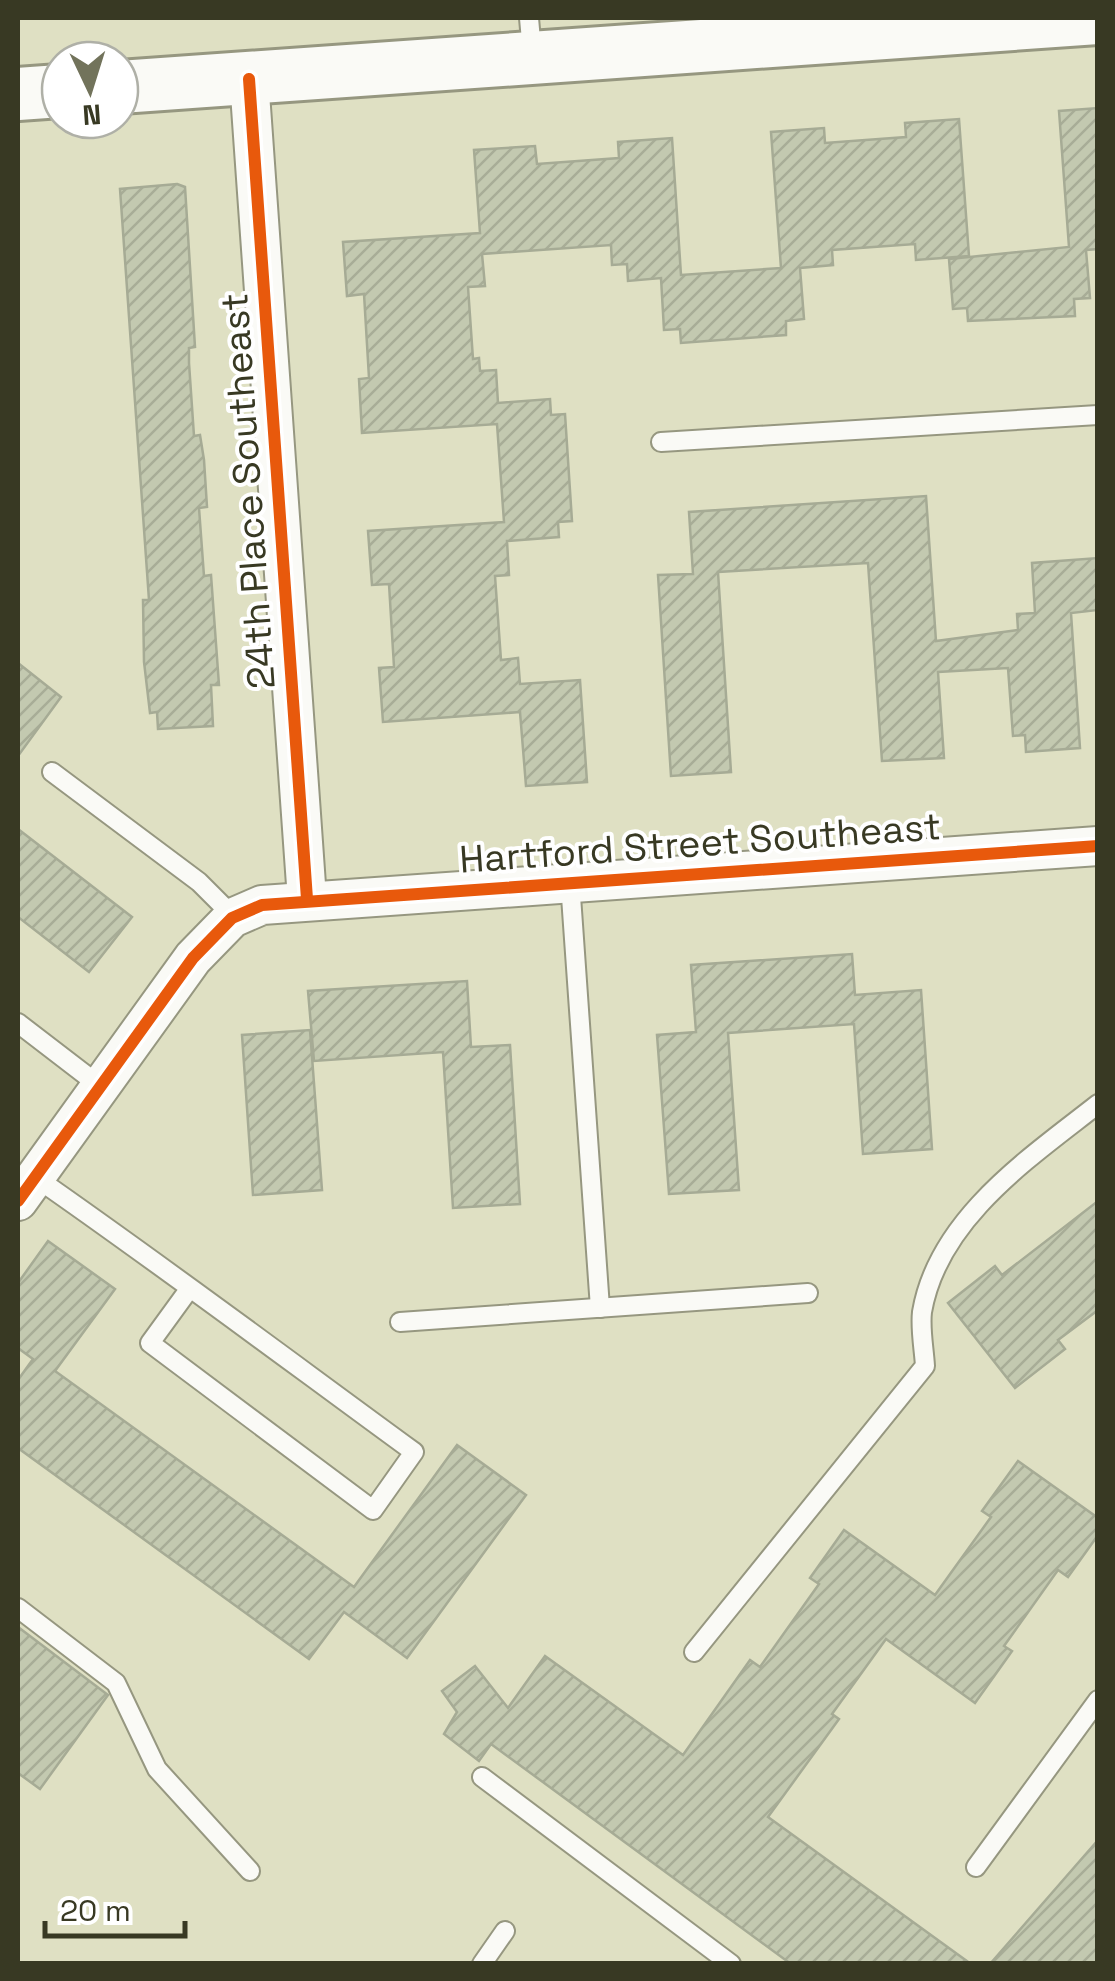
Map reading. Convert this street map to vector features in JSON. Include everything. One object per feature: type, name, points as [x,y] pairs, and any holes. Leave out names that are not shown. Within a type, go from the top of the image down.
[{"type":"main road","points":[[140,86],[249,79],[531,37],[1097,18]]},
{"type":"street","name":"24th Place Southeast","points":[[249,79],[307,899]]},
{"type":"street","name":"Hartford Street Southeast","points":[[234,917],[262,906],[307,899],[1098,846]]},
{"type":"street","points":[[26,1189],[192,958],[234,917]]},
{"type":"lane","points":[[662,442],[1098,415]]},
{"type":"lane","points":[[52,772],[200,882],[234,917]]},
{"type":"lane","points":[[570,882],[600,1308]]},
{"type":"lane","points":[[18,1023],[100,1086]]},
{"type":"lane","points":[[694,1652],[925,1366],[922,1314],[939,1257],[997,1185],[1098,1104]]},
{"type":"lane","points":[[26,1189],[190,1288],[414,1452],[373,1510],[150,1343],[190,1288]]},
{"type":"lane","points":[[400,1322],[808,1293]]},
{"type":"lane","points":[[18,1608],[116,1683],[157,1769],[250,1871]]},
{"type":"lane","points":[[976,1868],[1098,1700]]},
{"type":"lane","points":[[482,1776],[731,1964]]},
{"type":"lane","points":[[482,1964],[504,1931]]},
{"type":"building","points":[[1098,108],[1098,249],[1086,250],[1090,298],[1074,299],[1075,316],[968,321],[967,308],[953,309],[949,259],[1069,247],[1059,111]]},
{"type":"building","points":[[959,119],[969,256],[916,260],[915,244],[832,250],[833,265],[800,268],[804,319],[786,321],[786,335],[681,343],[680,329],[664,330],[661,278],[628,281],[627,264],[612,265],[611,245],[482,254],[485,286],[468,287],[473,359],[479,358],[480,371],[496,370],[498,403],[550,399],[551,415],[565,414],[572,521],[558,522],[559,537],[507,541],[509,575],[495,576],[501,660],[518,658],[520,684],[580,680],[587,782],[526,786],[520,712],[383,722],[379,668],[394,667],[389,584],[372,585],[368,531],[504,522],[497,424],[362,433],[359,379],[369,378],[364,294],[347,296],[343,242],[480,233],[474,150],[535,146],[537,164],[619,158],[618,142],[672,138],[681,275],[781,268],[771,132],[824,128],[825,143],[906,137],[905,123]]},
{"type":"building","points":[[177,184],[185,187],[195,347],[189,348],[189,363],[194,436],[200,435],[204,460],[207,507],[199,508],[204,576],[211,575],[219,685],[211,685],[213,726],[158,729],[157,712],[150,713],[144,662],[143,600],[149,600],[120,189]]},
{"type":"building","points":[[926,496],[936,641],[1018,630],[1017,614],[1035,613],[1032,563],[1098,558],[1098,610],[1071,613],[1080,748],[1026,752],[1025,735],[1013,736],[1008,668],[938,672],[944,758],[882,761],[868,563],[718,572],[731,772],[671,776],[658,575],[693,574],[689,512]]},
{"type":"building","points":[[18,663],[61,697],[18,756]]},
{"type":"building","points":[[18,829],[132,917],[89,972],[18,917]]},
{"type":"building","points":[[852,954],[855,995],[921,990],[932,1149],[863,1154],[854,1024],[728,1033],[739,1190],[669,1194],[657,1035],[696,1032],[691,965]]},
{"type":"building","points":[[467,981],[471,1047],[510,1045],[520,1204],[453,1208],[443,1052],[314,1061],[308,991]]},
{"type":"building","points":[[310,1030],[322,1190],[253,1195],[242,1035]]},
{"type":"building","points":[[1098,1201],[1098,1310],[1058,1340],[1065,1349],[1015,1388],[948,1303],[995,1266],[1002,1275]]},
{"type":"building","points":[[48,1241],[115,1289],[55,1371],[354,1587],[457,1445],[526,1495],[407,1658],[344,1612],[309,1659],[18,1448],[18,1380],[33,1359],[18,1348],[18,1283]]},
{"type":"building","points":[[1018,1461],[1098,1518],[1098,1535],[1068,1577],[1058,1570],[1004,1646],[1012,1651],[975,1703],[886,1639],[832,1714],[839,1719],[768,1817],[971,1964],[791,1964],[491,1744],[479,1761],[444,1734],[457,1712],[442,1691],[475,1666],[508,1708],[545,1656],[683,1755],[750,1660],[760,1667],[819,1584],[810,1578],[844,1530],[935,1595],[991,1517],[982,1511]]},
{"type":"building","points":[[18,1627],[108,1695],[40,1789],[18,1773]]},
{"type":"building","points":[[1098,1840],[1098,1964],[990,1964]]},
{"type":"cycle path","points":[[249,79],[307,899]]},
{"type":"cycle path","points":[[18,1201],[193,958],[232,918],[262,905],[1098,846]]}]
